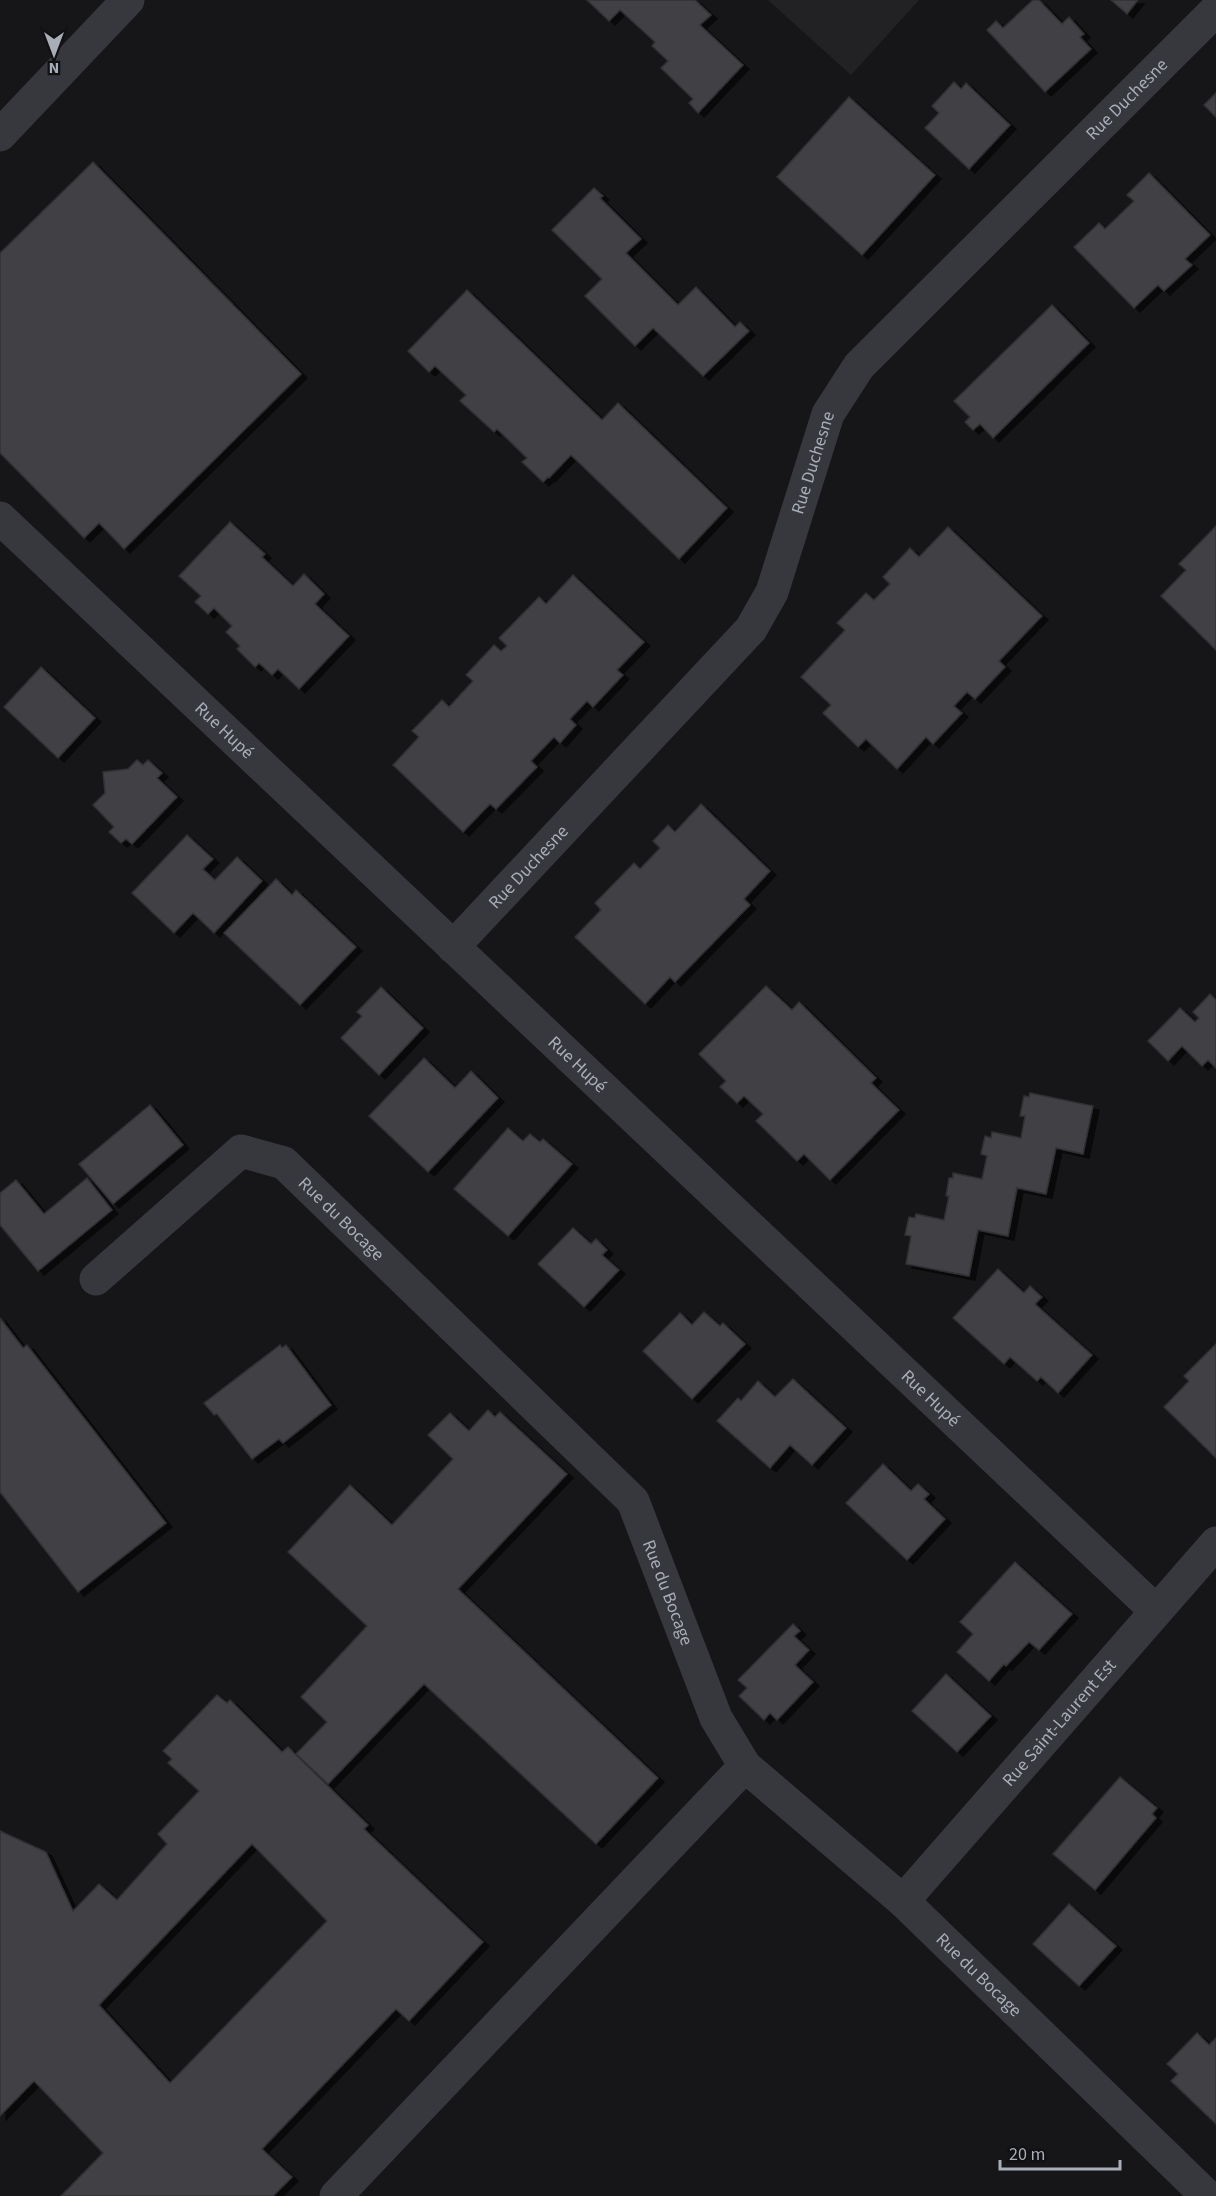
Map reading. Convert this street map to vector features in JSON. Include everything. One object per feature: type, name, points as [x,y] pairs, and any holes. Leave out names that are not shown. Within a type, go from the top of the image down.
[{"type":"street","points":[[0,135],[128,0]]},
{"type":"street","name":"Rue Duchesne","points":[[453,946],[751,629],[772,592],[828,414],[859,366],[1216,10]]},
{"type":"street","name":"Rue Hupé","points":[[0,519],[1156,1611]]},
{"type":"street","name":"Rue du Bocage","points":[[96,1279],[241,1151],[284,1163],[633,1501],[716,1718],[745,1766],[903,1901],[1207,2196]]},
{"type":"street","name":"Rue Saint-Laurent Est","points":[[903,1901],[1216,1543]]},
{"type":"street","points":[[336,2196],[745,1766]]},
{"type":"shaded area","points":[[768,0],[919,0],[851,75]]},
{"type":"building","points":[[587,0],[695,0],[711,15],[700,25],[743,65],[698,113],[689,103],[693,99],[661,68],[668,61],[652,46],[655,42],[620,10],[609,21]]},
{"type":"building","points":[[1033,0],[1039,0],[1062,24],[1069,17],[1084,34],[1080,37],[1091,49],[1045,92],[987,30],[996,21],[1003,28]]},
{"type":"building","points":[[1111,0],[1138,0],[1127,14]]},
{"type":"building","points":[[954,82],[961,89],[966,83],[1010,125],[969,169],[925,128],[939,113],[932,106]]},
{"type":"building","points":[[1216,93],[1216,117],[1204,105]]},
{"type":"building","points":[[849,97],[935,175],[862,255],[777,177]]},
{"type":"building","points":[[93,162],[301,374],[124,549],[99,523],[84,538],[0,453],[0,253]]},
{"type":"building","points":[[1149,173],[1210,235],[1185,259],[1192,265],[1164,291],[1158,285],[1134,308],[1074,247],[1099,223],[1105,229],[1134,201],[1127,195]]},
{"type":"building","points":[[594,188],[603,196],[600,198],[641,239],[626,253],[678,305],[696,287],[735,327],[740,322],[749,331],[703,376],[653,328],[635,346],[585,296],[602,279],[552,230]]},
{"type":"building","points":[[467,290],[602,420],[618,403],[727,508],[679,559],[571,455],[543,482],[522,462],[527,458],[497,429],[494,432],[460,401],[466,395],[435,366],[429,372],[408,351]]},
{"type":"building","points":[[1052,305],[1089,343],[993,438],[980,424],[973,430],[965,422],[970,417],[954,401]]},
{"type":"building","points":[[230,522],[265,554],[262,557],[293,586],[304,574],[324,594],[315,604],[349,636],[299,689],[278,669],[272,675],[259,663],[255,667],[237,649],[240,646],[226,632],[232,626],[214,608],[208,614],[195,602],[201,596],[179,576]]},
{"type":"building","points":[[1216,526],[1216,650],[1161,596],[1186,570],[1179,564]]},
{"type":"building","points":[[948,527],[1042,616],[999,661],[1005,667],[975,699],[967,692],[954,706],[962,713],[933,744],[926,737],[897,769],[866,739],[858,747],[823,713],[831,705],[801,677],[845,630],[837,623],[866,593],[874,600],[890,584],[883,577],[910,548],[919,557]]},
{"type":"building","points":[[573,575],[644,642],[617,670],[623,675],[593,707],[587,701],[570,719],[576,725],[560,743],[554,737],[531,761],[537,767],[496,809],[490,804],[463,832],[393,765],[419,737],[412,731],[442,700],[449,707],[473,681],[466,675],[494,645],[501,651],[507,646],[499,638],[539,597],[546,604]]},
{"type":"building","points":[[41,667],[95,718],[58,758],[4,707]]},
{"type":"building","points":[[137,760],[143,765],[148,760],[162,773],[157,778],[177,797],[132,844],[126,839],[121,843],[109,832],[114,827],[93,805],[105,793],[103,772],[128,769]]},
{"type":"building","points":[[701,804],[770,871],[744,899],[750,905],[675,982],[670,977],[645,1004],[575,937],[601,910],[595,903],[634,863],[640,869],[660,848],[653,841],[668,825],[675,832]]},
{"type":"building","points":[[187,835],[213,859],[203,869],[215,880],[237,857],[262,881],[214,933],[193,913],[174,933],[132,893]]},
{"type":"building","points":[[276,879],[292,895],[296,890],[356,947],[300,1005],[224,933]]},
{"type":"building","points":[[766,986],[792,1010],[799,1002],[876,1078],[871,1083],[899,1110],[830,1180],[804,1154],[797,1161],[756,1121],[763,1114],[744,1096],[737,1103],[720,1087],[726,1081],[699,1054]]},
{"type":"building","points":[[381,987],[423,1028],[379,1075],[341,1038],[362,1016],[357,1012]]},
{"type":"building","points":[[1210,994],[1216,1000],[1216,1068],[1208,1060],[1202,1066],[1182,1046],[1168,1061],[1148,1041],[1180,1008],[1195,1022],[1199,1018],[1193,1012]]},
{"type":"building","points":[[424,1058],[455,1088],[471,1071],[498,1098],[428,1172],[369,1116]]},
{"type":"building","points":[[1030,1093],[1093,1106],[1083,1154],[1056,1148],[1046,1194],[1017,1188],[1008,1236],[978,1230],[969,1276],[906,1264],[911,1236],[905,1235],[909,1217],[915,1218],[916,1214],[944,1220],[949,1196],[946,1196],[949,1178],[953,1178],[953,1173],[982,1179],[987,1156],[981,1154],[985,1136],[991,1138],[992,1132],[1021,1138],[1025,1116],[1020,1116],[1024,1096],[1029,1097]]},
{"type":"building","points":[[150,1105],[183,1145],[113,1204],[79,1164]]},
{"type":"building","points":[[508,1128],[523,1141],[530,1134],[540,1142],[543,1139],[572,1164],[508,1236],[454,1189]]},
{"type":"building","points":[[87,1178],[112,1210],[38,1271],[0,1225],[0,1193],[16,1180],[44,1214]]},
{"type":"building","points":[[573,1228],[591,1244],[596,1239],[607,1250],[602,1255],[619,1270],[584,1307],[538,1264]]},
{"type":"building","points":[[998,1269],[1024,1293],[1030,1286],[1042,1297],[1035,1304],[1092,1355],[1058,1393],[1041,1377],[1037,1381],[1010,1357],[1004,1364],[953,1318]]},
{"type":"building","points":[[704,1312],[720,1326],[723,1323],[745,1344],[692,1399],[643,1351],[680,1313],[692,1325]]},
{"type":"building","points":[[0,1318],[23,1348],[27,1345],[166,1523],[78,1592],[0,1492]]},
{"type":"building","points":[[1216,1344],[1216,1458],[1164,1407],[1189,1381],[1184,1376]]},
{"type":"building","points":[[280,1345],[282,1348],[286,1345],[331,1405],[283,1443],[279,1439],[252,1459],[217,1414],[214,1415],[204,1403]]},
{"type":"building","points":[[793,1379],[846,1428],[812,1465],[790,1445],[770,1468],[717,1421],[738,1398],[741,1401],[758,1381],[775,1397]]},
{"type":"building","points":[[488,1410],[495,1417],[500,1412],[567,1474],[458,1589],[658,1778],[596,1844],[424,1684],[328,1784],[296,1754],[327,1722],[301,1697],[367,1626],[288,1552],[350,1485],[392,1525],[453,1459],[428,1435],[450,1413],[469,1431]]},
{"type":"building","points":[[883,1464],[911,1491],[918,1484],[929,1494],[924,1499],[945,1519],[907,1560],[846,1503]]},
{"type":"building","points":[[1015,1562],[1072,1614],[1039,1650],[1029,1642],[989,1681],[957,1652],[973,1634],[960,1622]]},
{"type":"building","points":[[793,1624],[800,1631],[794,1636],[809,1650],[795,1665],[813,1682],[777,1720],[770,1713],[764,1720],[739,1696],[747,1688],[738,1680]]},
{"type":"building","points":[[946,1674],[991,1716],[957,1752],[912,1711]]},
{"type":"building","points":[[217,1695],[227,1703],[230,1700],[282,1752],[288,1747],[368,1825],[364,1829],[483,1942],[409,2021],[396,2009],[262,2149],[292,2177],[273,2196],[61,2196],[103,2153],[34,2081],[0,2116],[0,1831],[46,1852],[73,1911],[99,1884],[117,1900],[167,1844],[158,1834],[199,1791],[168,1763],[172,1759],[163,1751]],"holes":[[[252,1844],[327,1921],[170,2083],[99,2005]]]},
{"type":"building","points":[[1120,1777],[1157,1808],[1152,1814],[1156,1818],[1095,1890],[1053,1854]]},
{"type":"building","points":[[1069,1904],[1116,1946],[1079,1986],[1033,1944]]},
{"type":"building","points":[[1197,2033],[1209,2045],[1216,2038],[1216,2124],[1171,2081],[1178,2074],[1167,2064]]}]
